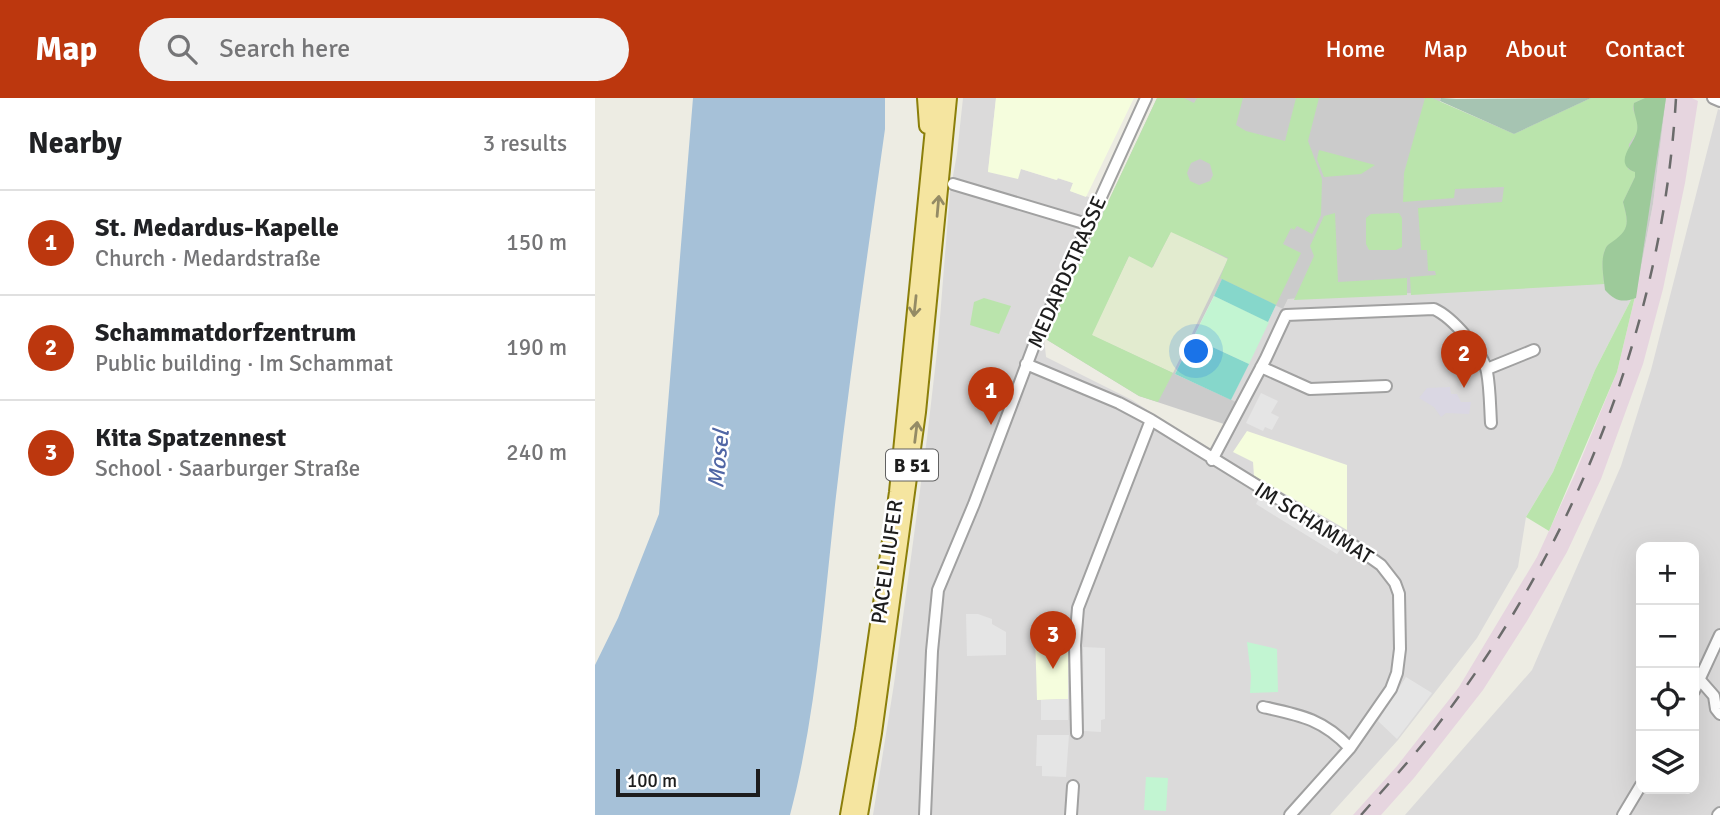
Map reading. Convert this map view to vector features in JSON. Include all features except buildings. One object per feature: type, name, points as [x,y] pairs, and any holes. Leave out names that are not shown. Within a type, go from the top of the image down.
[{"type":"main road","points":[[925,98],[926,123],[932,140]]},
{"type":"main road","name":"PACELLIUFER","points":[[848,815],[897,492],[936,98]]},
{"type":"main road","name":"PACELLIUFER","points":[[860,815],[915,437],[949,98]]},
{"type":"street","name":"MEDARDSTRASSE","points":[[925,815],[932,651],[938,590],[974,505],[1026,364],[1146,98]]},
{"type":"street","points":[[1713,98],[1720,101]]},
{"type":"street","points":[[953,184],[1087,225]]},
{"type":"street","points":[[1212,460],[1286,315],[1434,309],[1447,314],[1487,369],[1491,423]]},
{"type":"street","points":[[1487,369],[1534,350]]},
{"type":"street","name":"IM SCHAMMAT","points":[[1026,364],[1119,403],[1150,420],[1350,543],[1381,565],[1395,583],[1400,613],[1397,673],[1391,689],[1350,748],[1290,815]]},
{"type":"street","points":[[1261,367],[1310,389],[1386,386]]},
{"type":"street","points":[[1077,733],[1075,645],[1078,608],[1150,420]]},
{"type":"street","points":[[1720,635],[1700,680],[1714,696],[1716,709],[1720,714]]},
{"type":"street","points":[[1263,707],[1305,716],[1336,733],[1350,748]]},
{"type":"street","points":[[1071,815],[1073,786]]},
{"type":"street","points":[[1623,815],[1636,793]]},
{"type":"shaded area","points":[[963,98],[996,98],[988,171],[996,173],[1021,169],[1056,180],[1057,178],[1073,183],[1070,191],[1108,203],[1044,338],[1046,357],[1132,400],[1209,450],[1235,403],[1231,400],[1276,305],[1283,309],[1288,299],[1604,284],[1637,288],[1595,370],[1553,472],[1526,517],[1518,567],[1477,638],[1398,740],[1330,815],[873,815],[894,684],[927,438],[938,343],[950,192]]},
{"type":"shaded area","points":[[996,98],[1134,98],[1086,197],[1070,191],[1073,183],[1058,178],[1057,180],[1021,169],[1018,179],[988,172]]},
{"type":"shaded area","points":[[1157,98],[1441,98],[1440,102],[1514,134],[1591,98],[1666,98],[1653,204],[1637,288],[1604,284],[1288,299],[1283,309],[1222,280],[1175,374],[1236,402],[1224,424],[1139,396],[1044,338]]},
{"type":"shaded area","points":[[1441,98],[1591,98],[1514,134],[1440,101]]},
{"type":"shaded area","points":[[1666,98],[1692,98],[1698,101],[1685,183],[1663,289],[1643,364],[1601,479],[1567,552],[1483,690],[1414,778],[1381,815],[1353,815],[1397,766],[1459,687],[1537,557],[1575,474],[1617,372],[1653,204]]},
{"type":"shaded area","points":[[1718,109],[1720,815],[1405,815],[1532,670],[1621,466],[1651,370]]},
{"type":"shaded area","points":[[1171,231],[1228,259],[1173,373],[1091,335],[1129,256],[1153,267]]},
{"type":"shaded area","points":[[1222,279],[1276,305],[1268,322],[1214,296]]},
{"type":"shaded area","points":[[1214,296],[1269,322],[1249,364],[1193,338]]},
{"type":"shaded area","points":[[1193,338],[1249,364],[1231,400],[1175,374]]},
{"type":"shaded area","points":[[1450,387],[1451,394],[1457,394],[1461,402],[1471,402],[1469,414],[1446,413],[1441,417],[1434,407],[1419,398],[1427,388]]},
{"type":"shaded area","points":[[1261,393],[1278,401],[1271,413],[1279,417],[1272,430],[1265,427],[1263,431],[1246,423]]},
{"type":"shaded area","points":[[1247,431],[1347,465],[1347,530],[1254,476],[1253,462],[1233,452]]},
{"type":"shaded area","points":[[1260,496],[1342,547],[1337,554],[1256,504]]},
{"type":"shaded area","points":[[966,614],[978,614],[992,619],[992,624],[1006,632],[1006,655],[967,656]]},
{"type":"shaded area","points":[[1035,634],[1068,646],[1068,699],[1037,700]]},
{"type":"shaded area","points":[[1247,642],[1277,649],[1278,692],[1250,693]]},
{"type":"shaded area","points":[[1083,647],[1105,648],[1105,719],[1101,720],[1101,732],[1084,731]]},
{"type":"shaded area","points":[[1406,677],[1432,693],[1397,739],[1378,721]]},
{"type":"shaded area","points":[[1068,699],[1068,720],[1041,720],[1041,700]]},
{"type":"shaded area","points":[[1037,735],[1069,735],[1066,777],[1042,776],[1042,766],[1036,766]]},
{"type":"shaded area","points":[[1146,777],[1168,778],[1166,811],[1144,810]]},
{"type":"green space","points":[[1157,98],[1184,98],[1194,103],[1197,98],[1243,98],[1236,125],[1246,131],[1285,141],[1296,98],[1319,98],[1308,141],[1322,179],[1321,215],[1312,234],[1297,226],[1294,230],[1291,228],[1283,244],[1301,253],[1276,305],[1220,278],[1228,258],[1171,232],[1152,268],[1129,256],[1092,335],[1173,373],[1158,402],[1139,396],[1044,338]],"holes":[[[1200,159],[1210,164],[1213,175],[1210,181],[1199,185],[1190,181],[1187,173],[1191,163]]]},
{"type":"green space","points":[[1425,98],[1432,98],[1514,134],[1591,98],[1645,98],[1634,103],[1637,133],[1629,144],[1628,169],[1635,172],[1635,177],[1623,202],[1627,220],[1625,229],[1607,246],[1604,254],[1604,284],[1411,295],[1410,277],[1436,275],[1435,271],[1428,271],[1427,250],[1421,250],[1418,208],[1502,202],[1504,187],[1455,189],[1454,198],[1403,202],[1404,173]]},
{"type":"green space","points":[[1645,98],[1666,98],[1636,298],[1623,301],[1612,297],[1605,290],[1603,259],[1607,246],[1622,233],[1627,224],[1623,202],[1635,172],[1628,168],[1625,159],[1637,131],[1634,103]]},
{"type":"green space","points":[[1319,150],[1375,165],[1361,174],[1324,177],[1317,159]]},
{"type":"green space","points":[[1335,213],[1338,282],[1407,278],[1407,295],[1294,300],[1314,256],[1310,246],[1324,216]]},
{"type":"green space","points":[[1399,213],[1402,218],[1402,247],[1396,250],[1369,250],[1366,244],[1366,218],[1371,214]]},
{"type":"green space","points":[[1637,288],[1617,372],[1549,531],[1526,517],[1553,472],[1595,370]]},
{"type":"green space","points":[[984,298],[1011,306],[999,334],[970,325],[974,302]]},
{"type":"water","name":"Mosel","points":[[693,98],[885,98],[885,129],[847,404],[813,697],[790,815],[595,815],[595,665],[618,618],[659,514]]},
{"type":"railway","points":[[1361,815],[1433,731],[1491,649],[1535,577],[1573,502],[1605,425],[1632,345],[1653,264],[1668,182],[1676,98]]},
{"type":"place","name":"Schammatdorfzentrum","points":[[1464,388]]},
{"type":"place","name":"St. Medardus-Kapelle","points":[[991,425]]},
{"type":"place","name":"Kita Spatzennest","points":[[1053,669]]}]
